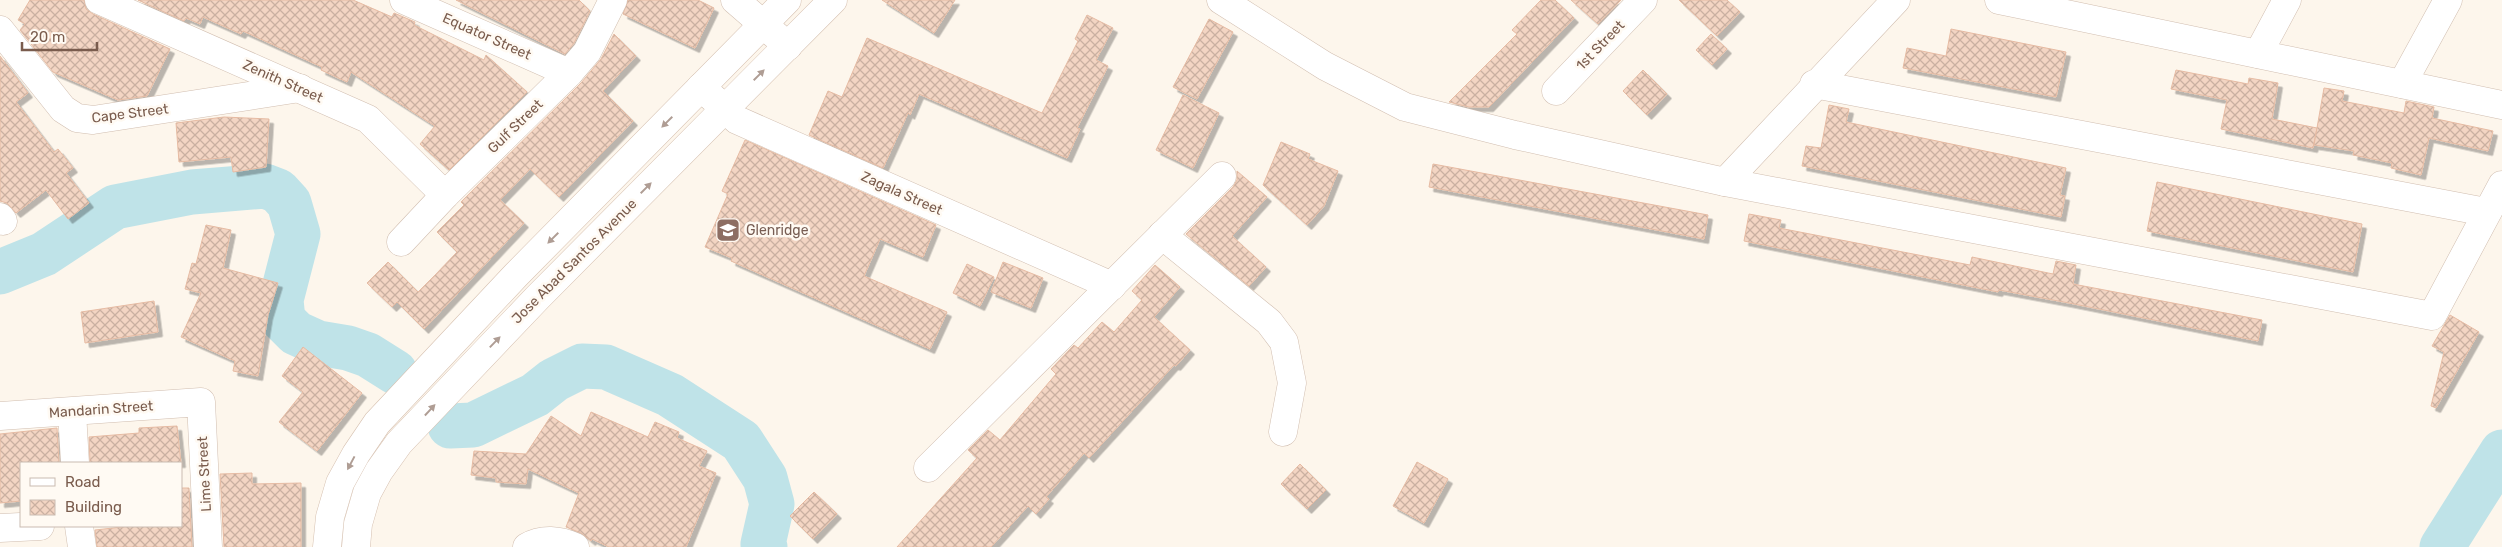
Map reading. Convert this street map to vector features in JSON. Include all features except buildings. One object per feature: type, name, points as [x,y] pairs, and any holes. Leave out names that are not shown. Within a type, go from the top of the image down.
[{"type":"street","name":"Zenith Street","points":[[99,0],[368,119],[445,194]]},
{"type":"street","name":"Equator Street","points":[[404,0],[569,73]]},
{"type":"street","name":"Gulf Street","points":[[401,242],[445,194],[569,73],[588,52],[614,0]]},
{"type":"street","points":[[735,0],[770,9],[793,41]]},
{"type":"street","name":"Jose Abad Santos Avenue","points":[[356,547],[358,524],[367,493],[399,443],[461,377],[833,0]]},
{"type":"street","points":[[1221,0],[1325,66],[1405,107],[1515,136],[1725,182],[2432,316],[2502,185]]},
{"type":"street","name":"1st Street","points":[[1556,91],[1643,0]]},
{"type":"street","points":[[1725,182],[1814,84],[1896,0]]},
{"type":"street","points":[[2000,0],[2502,105]]},
{"type":"street","points":[[2258,54],[2287,0]]},
{"type":"street","points":[[2402,84],[2448,0]]},
{"type":"street","points":[[327,547],[330,517],[340,484],[356,454],[378,423],[439,357],[701,87],[770,9]]},
{"type":"street","name":"Cape Street","points":[[0,30],[63,109],[77,118],[92,120],[300,88]]},
{"type":"street","points":[[1814,84],[2486,212]]},
{"type":"street","name":"Zagala Street","points":[[701,87],[737,120],[1112,286]]},
{"type":"street","points":[[928,468],[1222,176]]},
{"type":"street","points":[[1162,235],[1269,322],[1284,342],[1292,384],[1283,432]]},
{"type":"street","name":"Mandarin Street","points":[[0,416],[201,402]]},
{"type":"street","name":"Lime Street","points":[[201,402],[208,547]]},
{"type":"street","points":[[72,412],[75,462]]},
{"type":"street","points":[[0,528],[20,527]]},
{"type":"street","points":[[79,527],[82,547]]},
{"type":"street","points":[[527,547],[538,541],[565,542],[575,547]]},
{"type":"waterway","points":[[0,272],[44,254],[115,207],[192,192],[265,186],[278,191],[289,203],[298,234],[281,300],[283,320],[296,333],[318,343],[348,348],[368,355],[395,372]]},
{"type":"waterway","points":[[450,426],[473,425],[535,395],[554,380],[582,366],[606,367],[670,395],[741,441],[765,478],[772,504],[763,544],[765,547]]},
{"type":"waterway","points":[[2442,547],[2502,452]]},
{"type":"place","name":"Glenridge","points":[[728,230]]}]
